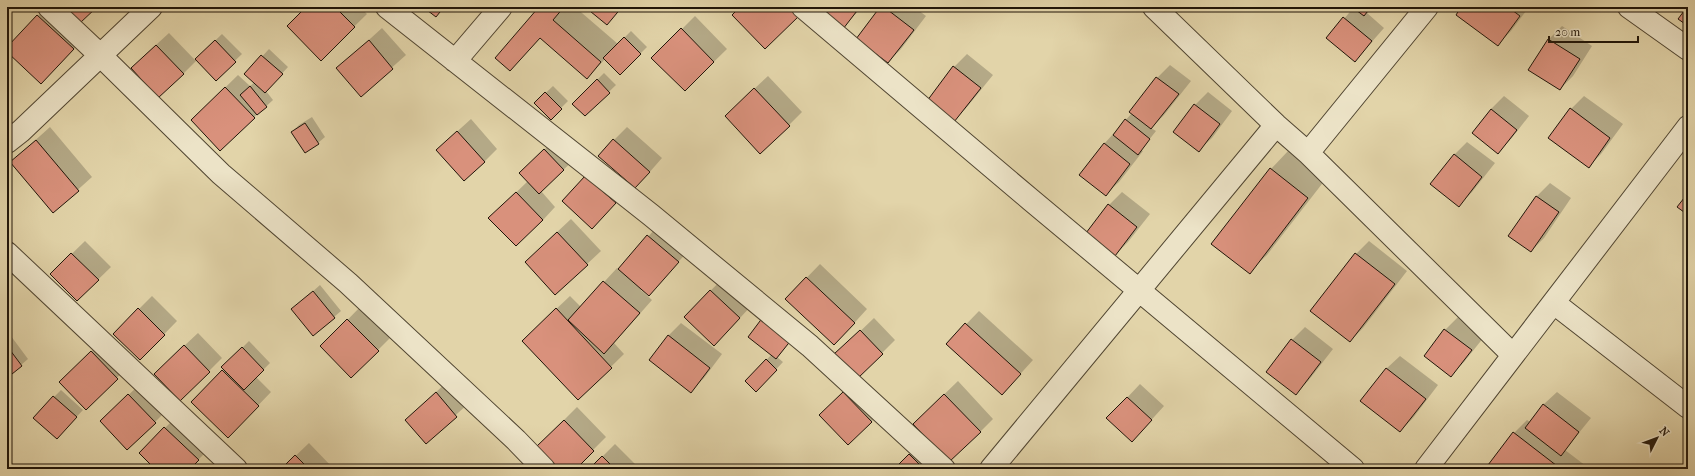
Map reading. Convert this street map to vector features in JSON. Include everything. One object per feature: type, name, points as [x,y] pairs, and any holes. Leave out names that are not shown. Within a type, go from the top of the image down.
[{"type":"street","points":[[49,7],[221,174],[348,283],[516,440],[544,469]]},
{"type":"street","points":[[7,142],[21,131],[151,7]]},
{"type":"street","points":[[387,7],[651,215],[810,346],[944,469]]},
{"type":"street","points":[[455,61],[501,7]]},
{"type":"street","points":[[803,7],[1353,469]]},
{"type":"street","points":[[1154,7],[1276,125],[1308,153],[1513,355]]},
{"type":"street","points":[[1308,153],[1401,41],[1427,7]]},
{"type":"street","points":[[1629,7],[1688,49]]},
{"type":"street","points":[[991,469],[1276,125]]},
{"type":"street","points":[[1426,469],[1688,127]]},
{"type":"street","points":[[7,253],[236,469]]},
{"type":"street","points":[[1554,303],[1688,407]]},
{"type":"building","points":[[65,7],[97,7],[80,23]]},
{"type":"building","points":[[306,7],[335,7],[355,27],[321,61],[287,26]]},
{"type":"building","points":[[423,7],[444,7],[436,17]]},
{"type":"building","points":[[537,7],[564,7],[553,20],[601,62],[587,79],[540,38],[510,71],[495,58],[538,8]]},
{"type":"building","points":[[585,7],[622,7],[607,25]]},
{"type":"building","points":[[740,7],[790,7],[799,16],[765,49],[732,15]]},
{"type":"building","points":[[816,7],[860,7],[843,29]]},
{"type":"building","points":[[880,7],[884,7],[914,30],[888,63],[856,39]]},
{"type":"building","points":[[1352,7],[1371,7],[1364,16]]},
{"type":"building","points":[[1461,7],[1508,7],[1520,16],[1498,46],[1456,15]]},
{"type":"building","points":[[1688,7],[1688,26],[1678,19]]},
{"type":"building","points":[[37,15],[74,49],[41,84],[7,52],[7,47]]},
{"type":"building","points":[[1343,17],[1372,41],[1355,62],[1326,38]]},
{"type":"building","points":[[681,28],[714,62],[685,91],[651,58]]},
{"type":"building","points":[[624,37],[641,54],[620,75],[603,58]]},
{"type":"building","points":[[1548,39],[1580,59],[1560,90],[1528,70]]},
{"type":"building","points":[[215,40],[236,62],[216,81],[195,59]]},
{"type":"building","points":[[369,40],[393,69],[361,97],[336,68]]},
{"type":"building","points":[[156,45],[184,74],[158,98],[131,68]]},
{"type":"building","points":[[261,55],[283,74],[265,93],[244,74]]},
{"type":"building","points":[[953,66],[981,88],[954,122],[927,101]]},
{"type":"building","points":[[1156,77],[1179,94],[1151,129],[1129,112]]},
{"type":"building","points":[[597,79],[610,93],[585,116],[572,104]]},
{"type":"building","points":[[250,86],[267,107],[257,115],[240,95]]},
{"type":"building","points":[[225,87],[255,118],[220,151],[191,120]]},
{"type":"building","points":[[754,88],[790,126],[760,154],[725,116]]},
{"type":"building","points":[[545,92],[562,109],[551,120],[534,103]]},
{"type":"building","points":[[1194,104],[1220,124],[1199,152],[1173,132]]},
{"type":"building","points":[[1570,108],[1610,138],[1589,168],[1548,138]]},
{"type":"building","points":[[1491,109],[1517,130],[1498,154],[1472,133]]},
{"type":"building","points":[[1125,119],[1150,139],[1138,155],[1113,135]]},
{"type":"building","points":[[305,123],[319,144],[305,153],[291,132]]},
{"type":"building","points":[[457,131],[485,162],[464,181],[436,150]]},
{"type":"building","points":[[613,139],[650,172],[635,188],[598,156]]},
{"type":"building","points":[[36,140],[79,191],[53,213],[10,162]]},
{"type":"building","points":[[1104,143],[1130,164],[1106,196],[1079,175]]},
{"type":"building","points":[[544,149],[564,170],[539,194],[519,173]]},
{"type":"building","points":[[1454,154],[1482,177],[1459,207],[1430,184]]},
{"type":"building","points":[[1270,168],[1308,198],[1250,274],[1211,244]]},
{"type":"building","points":[[585,176],[616,203],[592,229],[562,201]]},
{"type":"building","points":[[516,192],[543,220],[516,246],[488,218]]},
{"type":"building","points":[[1688,193],[1688,215],[1677,207]]},
{"type":"building","points":[[1536,196],[1559,212],[1531,252],[1508,236]]},
{"type":"building","points":[[1108,204],[1137,227],[1115,256],[1086,233]]},
{"type":"building","points":[[557,232],[588,265],[555,295],[525,262]]},
{"type":"building","points":[[647,235],[679,262],[649,296],[618,269]]},
{"type":"building","points":[[71,253],[99,280],[77,301],[50,274]]},
{"type":"building","points":[[1355,253],[1395,284],[1350,342],[1310,311]]},
{"type":"building","points":[[806,277],[855,323],[834,345],[785,299]]},
{"type":"building","points":[[603,281],[640,313],[604,354],[568,320]]},
{"type":"building","points":[[710,290],[740,318],[714,346],[684,317]]},
{"type":"building","points":[[313,291],[335,318],[313,336],[291,309]]},
{"type":"building","points":[[138,308],[165,335],[140,360],[113,334]]},
{"type":"building","points":[[556,308],[612,368],[578,400],[522,341]]},
{"type":"building","points":[[763,317],[792,339],[776,359],[748,337]]},
{"type":"building","points":[[347,319],[379,351],[351,378],[320,346]]},
{"type":"building","points":[[965,323],[1021,374],[1002,395],[946,344]]},
{"type":"building","points":[[1444,329],[1472,350],[1451,377],[1424,356]]},
{"type":"building","points":[[860,330],[883,354],[857,379],[834,354]]},
{"type":"building","points":[[668,335],[710,368],[691,393],[649,360]]},
{"type":"building","points":[[1291,339],[1321,362],[1296,395],[1266,372]]},
{"type":"building","points":[[184,345],[210,372],[180,401],[154,374]]},
{"type":"building","points":[[7,346],[22,366],[7,378]]},
{"type":"building","points":[[242,347],[264,370],[244,390],[221,367]]},
{"type":"building","points":[[91,351],[118,379],[86,410],[59,382]]},
{"type":"building","points":[[766,359],[777,370],[756,392],[745,381]]},
{"type":"building","points":[[1386,368],[1426,399],[1400,432],[1360,401]]},
{"type":"building","points":[[222,370],[259,406],[228,438],[191,402]]},
{"type":"building","points":[[436,392],[457,417],[426,444],[405,420]]},
{"type":"building","points":[[843,392],[872,422],[848,445],[819,415]]},
{"type":"building","points":[[128,394],[156,423],[127,450],[100,421]]},
{"type":"building","points":[[944,394],[981,432],[949,462],[913,424]]},
{"type":"building","points":[[53,396],[77,417],[57,439],[33,418]]},
{"type":"building","points":[[1127,397],[1152,420],[1132,442],[1106,418]]},
{"type":"building","points":[[1543,404],[1579,432],[1561,456],[1525,428]]},
{"type":"building","points":[[564,420],[594,451],[576,469],[557,469],[536,447]]},
{"type":"building","points":[[164,427],[199,460],[190,469],[155,469],[139,453]]},
{"type":"building","points":[[1513,432],[1561,469],[1493,469],[1488,465]]},
{"type":"building","points":[[909,454],[924,469],[894,469]]},
{"type":"building","points":[[295,455],[309,469],[281,469]]},
{"type":"building","points":[[602,456],[615,469],[589,469]]}]
